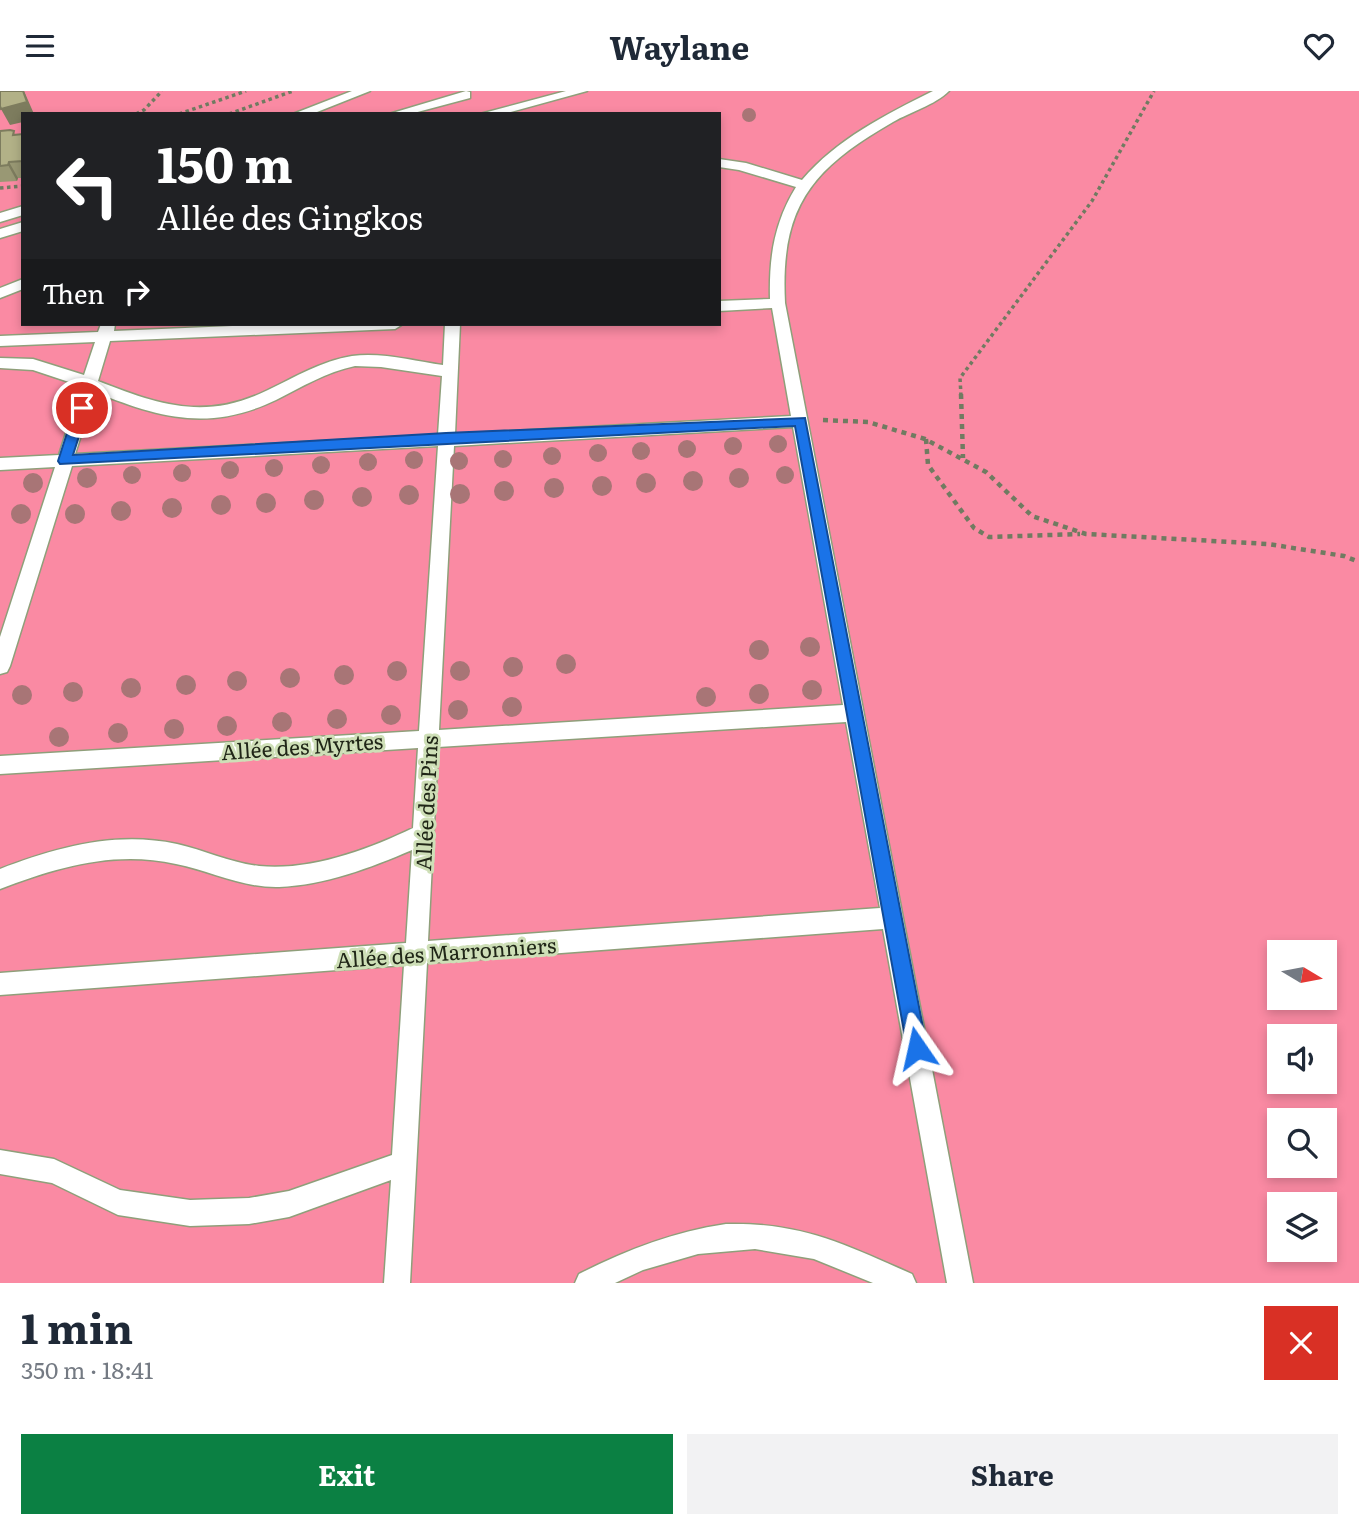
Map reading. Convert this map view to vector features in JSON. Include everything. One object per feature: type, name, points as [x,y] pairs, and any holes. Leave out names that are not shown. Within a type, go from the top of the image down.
[{"type":"lane","points":[[305,112],[364,91]]},
{"type":"lane","points":[[494,112],[581,91]]},
{"type":"lane","points":[[943,91],[888,119],[836,152],[804,185],[785,219],[779,244],[778,303],[960,1283]]},
{"type":"lane","points":[[402,112],[466,93],[465,112]]},
{"type":"lane","points":[[721,163],[741,166],[804,185]]},
{"type":"lane","points":[[0,218],[21,212]]},
{"type":"lane","points":[[0,234],[21,227]]},
{"type":"lane","points":[[0,293],[21,285]]},
{"type":"lane","points":[[721,306],[778,303]]},
{"type":"lane","points":[[0,341],[106,330],[299,326]]},
{"type":"lane","name":"Allée des Pins","points":[[397,1283],[453,326]]},
{"type":"lane","points":[[0,666],[106,330]]},
{"type":"lane","points":[[0,363],[26,362],[90,381],[160,409],[215,415],[235,412],[269,398],[291,384],[347,362],[381,362],[450,372]]},
{"type":"lane","points":[[0,464],[800,421]]},
{"type":"lane","name":"Allée des Myrtes","points":[[0,765],[855,713]]},
{"type":"lane","points":[[0,879],[49,860],[120,848],[165,852],[259,876],[303,874],[401,845],[423,834]]},
{"type":"lane","name":"Allée des Marronniers","points":[[0,983],[893,918]]},
{"type":"lane","points":[[0,1162],[54,1171],[118,1202],[190,1213],[249,1211],[289,1204],[403,1163]]},
{"type":"lane","points":[[588,1283],[635,1259],[688,1242],[733,1235],[769,1237],[813,1246],[903,1283]]},
{"type":"path","points":[[140,112],[162,91]]},
{"type":"path","points":[[184,112],[246,91]]},
{"type":"path","points":[[235,112],[293,91]]},
{"type":"path","points":[[963,459],[961,378],[1092,201],[1154,91]]},
{"type":"path","points":[[0,188],[21,186]]},
{"type":"path","points":[[800,421],[868,422],[925,439],[986,472],[1032,516],[1086,534]]},
{"type":"path","points":[[925,439],[928,465],[974,528],[989,537],[1054,533],[1268,544],[1344,556],[1359,562]]},
{"type":"shaded area","points":[[0,91],[1359,91],[1359,1283],[0,1283]]},
{"type":"building","points":[[0,91],[23,91],[27,102],[1,109]]},
{"type":"building","points":[[10,130],[14,131],[13,135],[21,134],[21,161],[0,166],[0,131]]},
{"type":"route","points":[[82,408],[65,461],[446,438],[800,421],[917,1048]]}]
